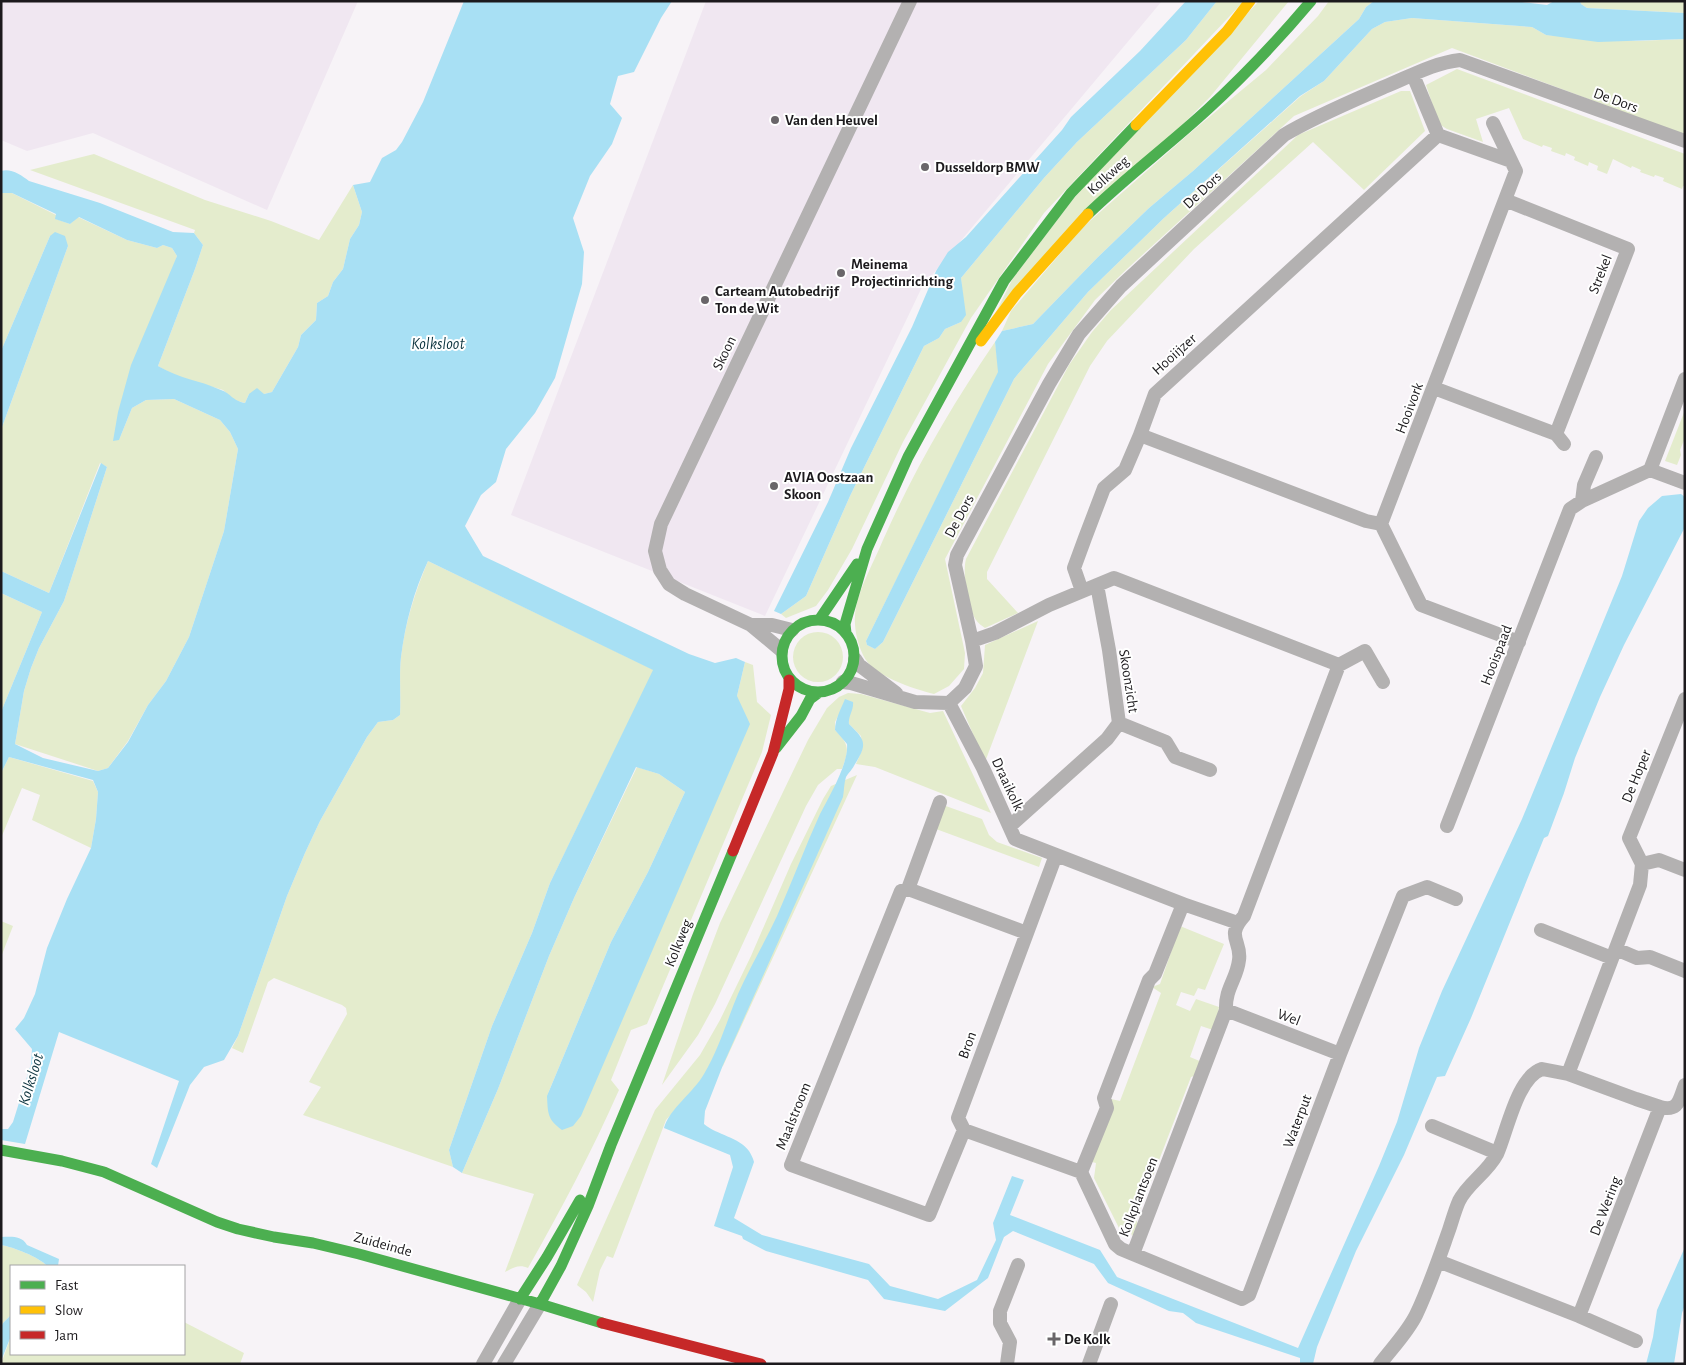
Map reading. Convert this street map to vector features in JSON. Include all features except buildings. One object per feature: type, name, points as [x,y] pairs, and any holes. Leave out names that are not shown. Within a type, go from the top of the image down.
[{"type":"street","name":"Skoon","points":[[781,650],[751,625],[685,594],[670,584],[660,570],[655,551],[661,524],[910,1]]},
{"type":"street","name":"Kolkweg","points":[[846,633],[845,624],[867,549],[908,457],[1004,280],[1071,193],[1221,37],[1250,1]]},
{"type":"street","name":"Kolkweg","points":[[945,390],[1017,293],[1088,214],[1208,109],[1279,39],[1311,1]]},
{"type":"street","name":"De Dors","points":[[972,641],[955,565],[957,555],[1049,384],[1079,334],[1121,286],[1284,136],[1307,121],[1445,62],[1460,60],[1685,141]]},
{"type":"street","points":[[1414,75],[1438,135],[1511,161]]},
{"type":"street","name":"Hooivork","points":[[1381,524],[1516,172],[1493,123]]},
{"type":"street","name":"Hooiijzer","points":[[1140,435],[1155,394],[1438,135]]},
{"type":"street","name":"Strekel","points":[[1434,388],[1560,439],[1628,249],[1505,200]]},
{"type":"street","points":[[1685,379],[1650,470],[1685,483]]},
{"type":"street","points":[[1082,591],[1074,568],[1104,488],[1125,470],[1140,435],[1366,521],[1381,524],[1421,605],[1519,642]]},
{"type":"street","name":"Hooispaad","points":[[1582,501],[1584,485],[1596,457]]},
{"type":"street","name":"Hooispaad","points":[[1447,826],[1570,509],[1582,501],[1650,470]]},
{"type":"street","name":"Kolkweg","points":[[818,620],[824,614],[867,549]]},
{"type":"street","points":[[843,682],[851,682],[915,702],[949,703],[965,688],[976,666],[972,641],[995,633],[1049,605],[1114,578],[1339,665]]},
{"type":"street","name":"Skoonzicht","points":[[1010,826],[1107,739],[1119,723],[1109,650],[1096,585]]},
{"type":"street","points":[[818,620],[832,623],[846,633],[853,645],[855,659],[848,676],[843,682],[832,690],[818,693],[803,690],[789,680],[783,664],[781,650],[785,638],[792,630],[807,621],[818,620]]},
{"type":"street","name":"Skoon","points":[[751,625],[772,626],[792,630]]},
{"type":"street","points":[[1226,1010],[1226,998],[1240,960],[1234,932],[1244,916],[1339,665],[1365,651],[1383,682]]},
{"type":"street","points":[[855,659],[904,699]]},
{"type":"street","name":"Kolkweg","points":[[540,1304],[554,1280],[587,1210],[611,1145],[772,753],[789,689],[789,680]]},
{"type":"street","name":"Kolkweg","points":[[772,753],[801,716],[810,699],[818,693]]},
{"type":"street","name":"De Hoper","points":[[1642,864],[1628,838],[1685,699]]},
{"type":"street","name":"Draaikolk","points":[[949,703],[1015,839],[1183,904],[1238,923]]},
{"type":"street","points":[[1119,723],[1166,742],[1176,757],[1210,770]]},
{"type":"street","name":"Maalstroom","points":[[940,802],[908,889],[901,891],[791,1165],[929,1215],[964,1130]]},
{"type":"street","name":"Bron","points":[[964,1130],[958,1118],[1056,855]]},
{"type":"street","points":[[1568,1074],[1640,885],[1642,864],[1659,860],[1685,870]]},
{"type":"street","name":"Waterput","points":[[1133,1254],[1242,1298],[1249,1295],[1340,1054],[1403,896],[1427,887],[1456,899]]},
{"type":"street","points":[[908,889],[1027,933]]},
{"type":"street","points":[[964,1130],[1081,1172],[1107,1108],[1104,1098],[1149,980],[1155,974],[1183,904]]},
{"type":"street","points":[[1541,930],[1614,954],[1637,958],[1650,956],[1685,971]]},
{"type":"street","name":"Wel","points":[[1226,1010],[1340,1054]]},
{"type":"street","name":"Kolkplantsoen","points":[[1081,1172],[1115,1244],[1133,1254],[1226,1010]]},
{"type":"street","points":[[1380,1364],[1405,1333],[1416,1315],[1460,1200],[1470,1185],[1489,1167],[1497,1153],[1514,1106],[1529,1076],[1542,1069],[1568,1074],[1636,1100],[1668,1109],[1673,1108],[1678,1103],[1685,1085]]},
{"type":"street","name":"De Wering","points":[[1580,1316],[1660,1107]]},
{"type":"street","points":[[1432,1126],[1497,1153]]},
{"type":"street","name":"Kolkweg","points":[[520,1299],[547,1257],[611,1145]]},
{"type":"street","name":"Zuideinde","points":[[1,1150],[62,1161],[104,1172],[217,1222],[238,1229],[313,1243],[368,1256],[540,1304],[620,1329],[761,1364]]},
{"type":"street","points":[[1438,1261],[1580,1316],[1636,1341]]},
{"type":"street","points":[[1007,1364],[1010,1342],[1000,1323],[1000,1312],[1018,1265]]},
{"type":"street","points":[[483,1364],[520,1299]]},
{"type":"street","points":[[504,1364],[540,1304]]},
{"type":"street","points":[[1090,1364],[1111,1304]]},
{"type":"shaded area","points":[[1,1],[358,1],[267,210],[93,133],[27,151],[1,140]]},
{"type":"shaded area","points":[[706,1],[1162,1],[922,287],[765,616],[511,515]]},
{"type":"green space","points":[[1217,1],[1244,1],[1044,213],[971,318],[903,442],[852,549],[828,590],[816,606],[786,618],[781,614],[806,596],[850,496],[924,346],[939,338],[945,329],[961,322],[961,278],[1044,178],[1077,142],[1186,40]]},
{"type":"green space","points":[[1259,1],[1289,1],[1210,97],[995,314],[1013,278],[1074,198]]},
{"type":"green space","points":[[1329,1],[1374,1],[1366,7],[1359,19],[1193,171],[1149,208],[1033,324],[1002,331],[1011,311],[1083,227],[1190,133],[1266,70],[1318,16]]},
{"type":"green space","points":[[1580,1],[1685,1],[1685,13],[1587,8]]},
{"type":"green space","points":[[1412,18],[1532,27],[1546,35],[1636,41],[1685,39],[1685,135],[1452,48],[1294,116],[1095,300],[1048,364],[945,559],[965,653],[964,669],[949,686],[934,694],[894,680],[875,669],[863,655],[856,631],[855,613],[861,590],[895,514],[921,463],[949,414],[995,342],[999,372],[866,641],[867,645],[875,649],[883,642],[1018,374],[1088,292],[1164,218],[1301,96],[1324,81],[1372,29],[1385,22]]},
{"type":"green space","points":[[1457,69],[1685,154],[1685,186],[1682,189],[1663,181],[1664,178],[1640,172],[1641,170],[1632,166],[1631,168],[1613,159],[1607,174],[1597,170],[1598,166],[1589,162],[1588,166],[1574,160],[1575,157],[1566,153],[1565,156],[1551,151],[1552,148],[1543,145],[1542,147],[1523,139],[1509,108],[1476,119],[1483,142],[1447,129],[1439,124],[1426,85]]},
{"type":"green space","points":[[1401,91],[1410,91],[1425,131],[1364,190],[1313,142],[1194,249],[1107,341],[1090,366],[987,572],[987,579],[1018,613],[985,628],[981,625],[973,615],[968,599],[965,581],[966,559],[1069,365],[1092,332],[1111,310],[1298,135]]},
{"type":"green space","points":[[94,154],[205,200],[271,221],[319,240],[353,185],[362,212],[359,225],[350,239],[343,269],[333,282],[328,296],[317,303],[316,320],[301,335],[298,347],[272,392],[249,394],[245,403],[234,400],[223,390],[175,376],[158,366],[203,245],[194,233],[195,230],[30,170]]},
{"type":"green space","points":[[1,193],[12,193],[56,215],[56,219],[70,224],[78,217],[127,240],[157,248],[163,245],[172,248],[177,256],[119,440],[132,408],[146,400],[174,399],[220,420],[230,432],[238,449],[224,531],[189,637],[166,681],[148,705],[128,741],[108,768],[98,771],[15,744],[24,691],[31,668],[39,648],[64,601],[107,467],[100,463],[49,593],[1,571],[1,430],[68,246],[50,236],[1,351]]},
{"type":"green space","points":[[1685,410],[1685,438],[1677,465],[1665,461]]},
{"type":"green space","points":[[428,561],[654,670],[550,883],[532,933],[492,1026],[449,1150],[453,1167],[303,1115],[321,1087],[309,1082],[347,1014],[346,1008],[342,1005],[274,978],[268,982],[243,1053],[232,1048],[238,1036],[287,896],[320,821],[367,737],[378,722],[393,720],[400,715],[400,664],[405,632],[411,608]]},
{"type":"green space","points":[[1,593],[42,612],[1,712]]},
{"type":"green space","points":[[1038,621],[985,762],[961,706],[975,688],[983,673],[985,645]]},
{"type":"green space","points":[[818,632],[827,634],[838,643],[843,657],[841,666],[832,677],[818,682],[809,680],[798,671],[793,657],[795,648],[804,637]]},
{"type":"green space","points":[[745,662],[753,665],[757,702],[771,715],[762,752],[647,1024],[631,1030],[611,1080],[619,1090],[587,1158],[528,1268],[519,1266],[505,1272],[534,1194],[462,1173],[498,1089],[549,956],[574,898],[637,767],[659,774],[685,792],[648,872],[611,942],[547,1096],[737,696]]},
{"type":"green space","points":[[848,693],[861,694],[930,713],[943,711],[991,813],[875,767],[856,764],[862,750],[861,736],[849,724],[849,714],[838,716],[835,722],[835,730],[847,748],[842,769],[837,769],[818,785],[806,806],[715,1004],[698,1035],[662,1085],[720,923],[808,740],[827,708],[839,697]]},
{"type":"green space","points":[[9,757],[93,781],[98,792],[91,848],[32,820],[40,795],[22,788],[1,838],[1,773]]},
{"type":"green space","points":[[857,775],[723,1066],[705,1074],[666,1120],[613,1258],[607,1256],[600,1270],[593,1302],[586,1292],[577,1285],[655,1110],[700,1055],[720,1020],[751,956],[791,864],[823,799],[831,786]]},
{"type":"green space","points":[[943,805],[982,819],[989,835],[997,842],[1042,858],[1039,867],[936,829]]},
{"type":"green space","points":[[1,921],[13,926],[1,957]]},
{"type":"green space","points":[[1180,926],[1224,944],[1205,990],[1198,988],[1194,996],[1181,992],[1176,1005],[1190,1011],[1196,999],[1219,1007],[1217,1021],[1213,1030],[1201,1026],[1190,1057],[1202,1062],[1197,1075],[1191,1077],[1136,1220],[1139,1226],[1132,1236],[1131,1232],[1125,1233],[1119,1228],[1094,1178],[1096,1163],[1092,1162],[1111,1099],[1120,1101],[1161,993],[1152,987],[1160,984]]},
{"type":"green space","points":[[1,1245],[26,1253],[46,1265],[10,1265],[10,1316],[1,1327]]},
{"type":"green space","points":[[185,1323],[244,1353],[240,1364],[1,1364],[10,1339],[10,1355],[185,1355]]},
{"type":"water","name":"Kolksloot","points":[[464,1],[672,1],[661,18],[634,72],[618,76],[610,104],[622,118],[612,144],[590,176],[573,218],[584,252],[582,284],[555,378],[535,413],[506,449],[496,482],[481,495],[465,526],[483,556],[689,654],[715,663],[736,658],[745,662],[737,696],[750,724],[581,1116],[573,1126],[562,1130],[553,1122],[549,1115],[547,1096],[611,942],[648,872],[685,792],[659,774],[636,767],[574,898],[549,956],[498,1089],[462,1173],[453,1167],[449,1150],[492,1026],[532,933],[550,883],[653,670],[428,561],[414,596],[405,632],[400,664],[400,715],[393,720],[378,722],[367,737],[320,821],[287,896],[238,1036],[224,1060],[204,1067],[190,1085],[157,1168],[151,1164],[179,1081],[59,1032],[25,1144],[1,1140],[1,1129],[8,1129],[13,1122],[31,1064],[32,1049],[15,1029],[24,1018],[35,994],[47,948],[91,848],[98,792],[93,780],[9,757],[1,773],[1,712],[42,612],[1,593],[1,571],[49,593],[101,463],[107,467],[64,601],[39,648],[31,668],[24,691],[15,744],[43,758],[98,771],[108,768],[128,742],[148,705],[166,681],[189,637],[224,531],[238,449],[230,432],[220,420],[174,399],[146,400],[132,408],[119,440],[113,441],[118,412],[131,365],[177,256],[172,248],[163,245],[157,248],[127,240],[79,217],[70,224],[55,219],[56,214],[12,193],[1,193],[1,171],[12,171],[29,181],[100,203],[173,232],[194,233],[203,245],[158,366],[174,374],[221,390],[245,403],[249,394],[257,388],[264,394],[272,392],[298,347],[301,335],[316,320],[317,303],[328,296],[333,282],[343,269],[350,239],[359,225],[362,212],[353,185],[370,182],[382,158],[396,150],[402,142],[423,102]]},
{"type":"water","points":[[1186,1],[1217,1],[1186,40],[1077,142],[1044,178],[961,278],[966,315],[961,322],[945,329],[939,338],[924,346],[850,496],[806,596],[781,614],[774,611],[828,502],[851,448],[912,327],[936,271],[948,252],[966,237],[1062,130],[1071,117],[1140,51]]},
{"type":"water","points":[[1374,1],[1513,1],[1547,5],[1554,1],[1580,1],[1587,8],[1685,13],[1685,39],[1598,42],[1546,35],[1532,27],[1412,18],[1385,22],[1372,29],[1324,81],[1300,96],[1164,218],[1088,292],[1018,374],[883,642],[875,649],[867,645],[866,641],[998,372],[995,342],[1002,331],[1033,324],[1149,208],[1193,171],[1359,19],[1366,7]]},
{"type":"water","points":[[55,232],[65,236],[68,246],[1,430],[1,351],[50,236]]},
{"type":"water","points":[[1681,494],[1685,497],[1685,527],[1624,645],[1600,697],[1575,758],[1548,836],[1544,838],[1471,1018],[1445,1076],[1437,1077],[1404,1155],[1356,1251],[1317,1347],[1313,1364],[1300,1364],[1300,1358],[1196,1323],[1183,1313],[1169,1311],[1108,1283],[1094,1264],[1013,1231],[1004,1237],[988,1278],[945,1311],[884,1299],[868,1280],[766,1251],[743,1239],[742,1236],[714,1226],[733,1167],[730,1155],[664,1128],[676,1107],[700,1081],[709,1064],[747,974],[777,916],[820,814],[838,780],[845,761],[847,744],[835,730],[835,726],[845,699],[853,702],[849,724],[859,734],[863,742],[862,751],[846,777],[843,797],[723,1065],[705,1111],[704,1124],[740,1142],[753,1158],[754,1162],[734,1218],[762,1235],[869,1264],[890,1286],[938,1299],[977,1280],[996,1240],[993,1223],[1012,1176],[1024,1180],[1010,1215],[1100,1250],[1117,1277],[1298,1348],[1379,1166],[1397,1122],[1419,1048],[1442,991],[1522,819],[1622,576],[1639,521],[1648,508],[1662,496]]},
{"type":"water","points":[[1,1237],[16,1237],[27,1245],[59,1259],[58,1265],[46,1265],[26,1253],[1,1245]]},
{"type":"water","points":[[1685,1247],[1685,1305],[1674,1364],[1646,1364],[1657,1310]]},
{"type":"water","points":[[10,1316],[10,1338],[1,1361],[1,1327]]},
{"type":"traffic: fast","points":[[1088,214],[1222,96],[1287,29],[1311,1]]},
{"type":"traffic: fast","points":[[846,633],[845,624],[867,549],[908,457],[1004,281],[1071,193],[1136,125]]},
{"type":"traffic: fast","points":[[819,620],[857,564]]},
{"type":"traffic: fast","points":[[825,620],[844,630],[852,642],[854,656],[852,670],[844,682],[832,690],[811,692],[792,682],[784,670],[782,649],[792,630],[804,622],[825,620]]},
{"type":"traffic: fast","points":[[776,748],[801,716],[810,699],[818,693]]},
{"type":"traffic: fast","points":[[540,1304],[561,1266],[588,1206],[611,1145],[733,851]]},
{"type":"traffic: fast","points":[[1,1150],[62,1161],[104,1172],[217,1222],[238,1229],[359,1254],[602,1323]]},
{"type":"traffic: fast","points":[[520,1299],[580,1200]]},
{"type":"traffic: slow","points":[[1136,125],[1227,31],[1250,1]]},
{"type":"traffic: slow","points":[[981,341],[1017,293],[1088,214]]},
{"type":"traffic: jam","points":[[733,851],[773,753],[789,689],[789,680]]},
{"type":"traffic: jam","points":[[602,1323],[761,1364]]},
{"type":"place","name":"Van den Heuvel","points":[[775,120]]},
{"type":"place","name":"Dusseldorp BMW","points":[[925,167]]},
{"type":"place","name":"Meinema Projectinrichting","points":[[841,273]]},
{"type":"place","name":"Carteam Autobedrijf Ton de Wit","points":[[705,300]]},
{"type":"place","name":"AVIA Oostzaan Skoon","points":[[774,486]]},
{"type":"place","name":"De Kolk","points":[[1054,1339]]}]
